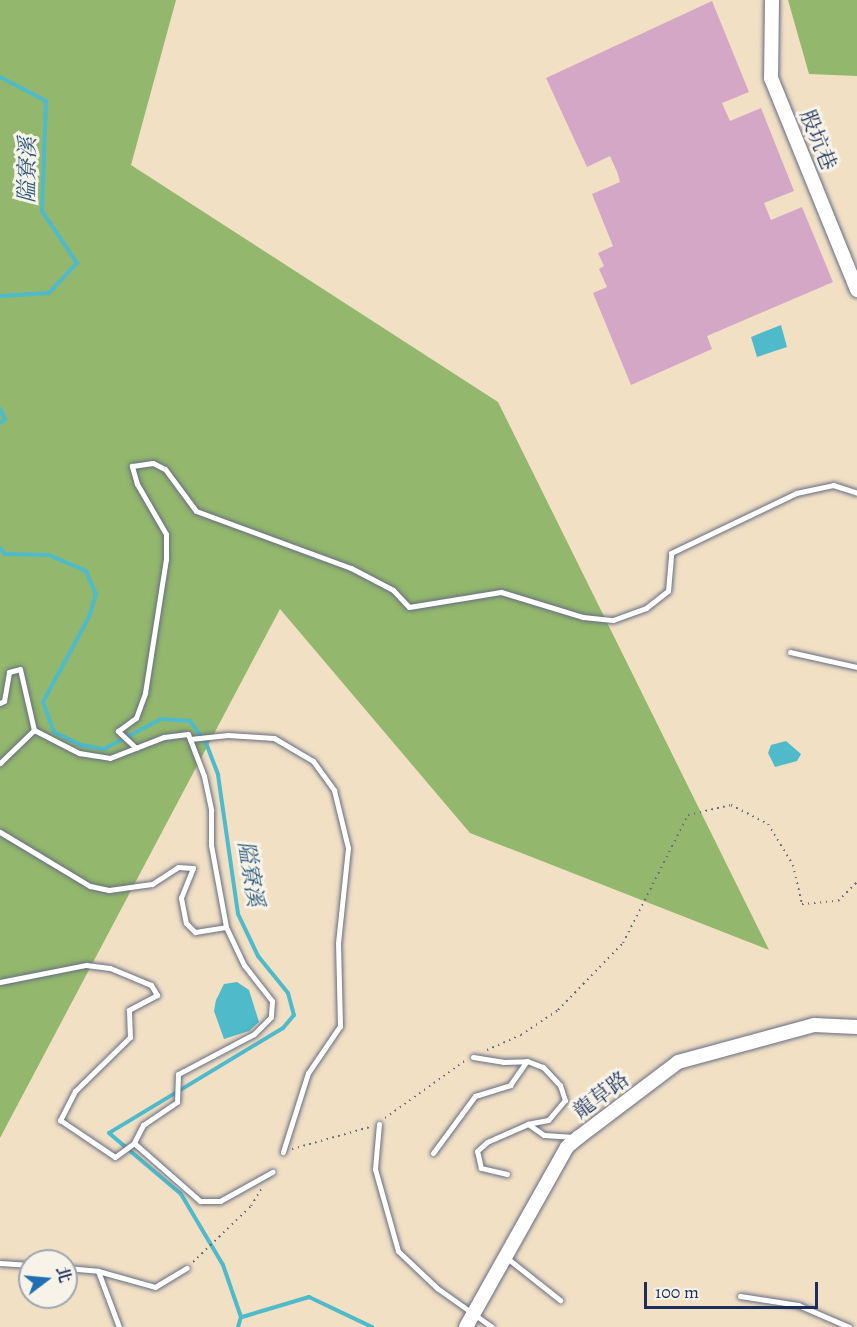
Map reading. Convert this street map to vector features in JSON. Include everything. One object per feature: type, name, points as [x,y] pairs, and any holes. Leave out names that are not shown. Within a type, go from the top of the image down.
[{"type":"street","name":"股坑巷","points":[[772,0],[771,78],[857,290]]},
{"type":"street","name":"龍草路","points":[[466,1327],[567,1147],[579,1137],[678,1062],[814,1025],[857,1027]]},
{"type":"lane","points":[[136,748],[118,731],[136,718],[145,693],[166,560],[166,534],[137,484],[132,466],[153,463],[165,469],[196,511],[351,567],[393,590],[409,607],[501,592],[583,617],[613,620],[646,608],[668,591],[671,553],[796,493],[833,485],[857,493]]},
{"type":"lane","points":[[790,652],[857,667]]},
{"type":"lane","points":[[0,703],[4,701],[9,672],[20,669],[34,730]]},
{"type":"lane","points":[[0,982],[86,965],[132,975],[151,985],[157,995],[129,1010],[130,1037],[75,1091],[60,1120],[115,1157],[134,1143],[143,1125],[177,1102],[178,1074],[243,1040],[271,1017],[272,1001],[244,965],[226,927],[211,845],[211,810],[188,734],[164,737],[110,758],[79,753],[34,730]]},
{"type":"lane","points":[[0,762],[34,730]]},
{"type":"lane","points":[[190,739],[228,735],[274,738],[313,761],[334,790],[348,848],[338,943],[340,1026],[308,1073],[283,1152]]},
{"type":"lane","points":[[0,832],[90,886],[109,890],[152,884],[178,867],[192,868],[181,898],[186,923],[195,932],[226,927]]},
{"type":"lane","points":[[473,1057],[503,1062],[527,1060],[543,1067],[560,1085],[565,1100],[548,1120],[528,1124],[487,1142],[477,1152],[481,1168],[507,1174]]},
{"type":"lane","points":[[433,1153],[475,1096],[510,1085],[527,1060]]},
{"type":"lane","points":[[379,1124],[375,1169],[398,1251],[437,1288],[474,1312],[492,1327]]},
{"type":"lane","points":[[528,1124],[544,1135],[579,1137]]},
{"type":"lane","points":[[134,1143],[200,1201],[220,1201],[272,1172]]},
{"type":"lane","points":[[506,1257],[560,1300]]},
{"type":"lane","points":[[0,1263],[18,1264]]},
{"type":"lane","points":[[78,1269],[98,1271],[155,1287],[187,1268]]},
{"type":"lane","points":[[98,1271],[119,1327]]},
{"type":"lane","points":[[740,1296],[798,1305],[849,1327]]},
{"type":"path","points":[[283,1152],[379,1124],[408,1098],[473,1057],[521,1035],[558,1010],[622,943],[658,880],[688,815],[731,805],[768,825],[793,865],[802,904],[838,902],[857,882]]},
{"type":"path","points":[[187,1268],[243,1215],[272,1172]]},
{"type":"green space","points":[[0,0],[176,0],[131,165],[498,402],[769,950],[470,833],[280,609],[0,1138]]},
{"type":"green space","points":[[788,0],[857,0],[857,76],[809,74]]},
{"type":"water","points":[[781,325],[787,347],[757,357],[751,337]]},
{"type":"water","points":[[786,741],[801,754],[797,761],[775,767],[768,753],[771,745]]},
{"type":"water","points":[[237,982],[249,990],[259,1022],[249,1031],[224,1039],[214,1011],[216,1000],[224,984]]},
{"type":"building","points":[[712,1],[749,92],[722,103],[730,121],[761,108],[794,191],[764,203],[771,220],[802,207],[833,282],[707,336],[712,349],[631,385],[593,293],[607,287],[599,269],[604,266],[598,253],[613,246],[592,194],[620,182],[618,174],[610,156],[587,167],[546,78]]},
{"type":"waterway","name":"隘寮溪","points":[[0,77],[46,101],[42,211],[77,263],[49,293],[0,296]]},
{"type":"waterway","name":"隘寮溪","points":[[0,409],[5,419],[0,423]]},
{"type":"waterway","name":"隘寮溪","points":[[0,548],[5,554],[49,555],[86,571],[96,594],[89,617],[43,702],[54,732],[81,745],[104,749],[161,719],[190,721],[206,743],[218,775],[238,914],[258,956],[288,993],[294,1015],[283,1028],[109,1133],[181,1194],[223,1265],[241,1317],[238,1327]]},
{"type":"waterway","points":[[242,1317],[309,1297],[372,1327]]}]
